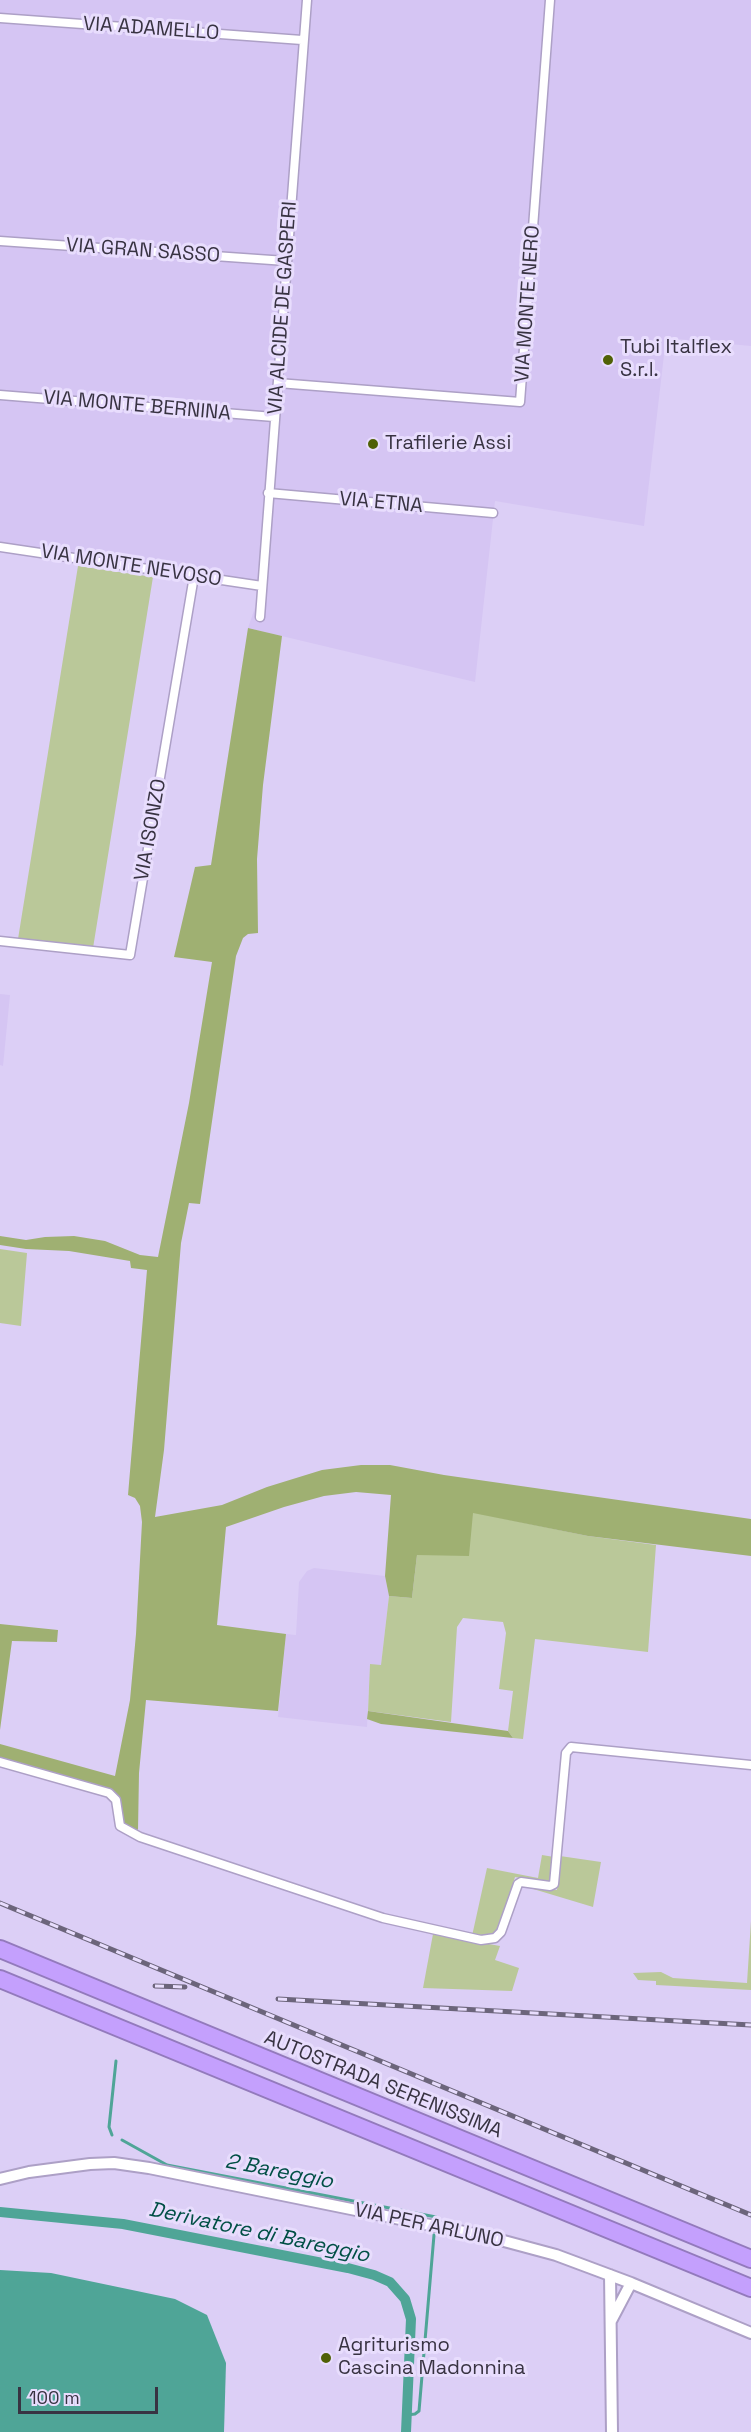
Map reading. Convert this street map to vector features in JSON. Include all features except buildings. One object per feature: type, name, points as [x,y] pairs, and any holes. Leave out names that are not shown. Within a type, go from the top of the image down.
[{"type":"highway","name":"AUTOSTRADA SERENISSIMA","points":[[0,1949],[751,2259]]},
{"type":"highway","points":[[0,1978],[751,2288]]},
{"type":"street","name":"VIA ALCIDE DE GASPERI","points":[[260,617],[302,40],[307,0]]},
{"type":"street","name":"VIA MONTE NERO","points":[[278,383],[520,402],[550,0]]},
{"type":"street","name":"VIA ADAMELLO","points":[[0,18],[302,40]]},
{"type":"street","name":"VIA GRAN SASSO","points":[[0,241],[286,261]]},
{"type":"street","name":"VIA MONTE BERNINA","points":[[0,395],[274,417]]},
{"type":"street","name":"VIA ETNA","points":[[268,493],[493,513]]},
{"type":"street","name":"VIA MONTE NEVOSO","points":[[0,547],[262,586]]},
{"type":"street","name":"VIA ISONZO","points":[[0,941],[130,955],[194,576]]},
{"type":"street","points":[[0,1762],[109,1793],[116,1800],[120,1826],[140,1837],[383,1918],[482,1940],[495,1938],[501,1932],[518,1884],[521,1882],[550,1887],[554,1884],[566,1753],[571,1747],[751,1765]]},
{"type":"street","name":"VIA PER ARLUNO","points":[[0,2179],[29,2172],[114,2163],[149,2168],[489,2237],[556,2255],[608,2274],[751,2333]]},
{"type":"street","points":[[608,2274],[612,2432]]},
{"type":"street","points":[[610,2321],[631,2283]]},
{"type":"shaded area","points":[[0,0],[751,0],[751,346],[666,338],[644,526],[495,501],[475,682],[248,628],[262,587],[0,547]]},
{"type":"shaded area","points":[[78,566],[153,577],[93,948],[18,939]]},
{"type":"shaded area","points":[[248,628],[282,636],[263,785],[257,859],[258,933],[248,934],[243,938],[236,956],[200,1204],[189,1203],[181,1243],[164,1450],[155,1517],[222,1505],[267,1487],[322,1470],[361,1465],[390,1465],[444,1475],[751,1519],[751,1556],[588,1536],[473,1513],[469,1556],[417,1555],[412,1598],[389,1596],[385,1576],[391,1495],[356,1492],[324,1496],[226,1527],[217,1625],[286,1634],[278,1711],[146,1700],[139,1773],[138,1830],[124,1825],[109,1789],[0,1760],[0,1744],[115,1776],[130,1700],[136,1634],[142,1522],[140,1506],[135,1498],[128,1495],[147,1270],[131,1268],[130,1261],[69,1251],[0,1245],[0,1236],[26,1240],[74,1236],[105,1241],[140,1255],[158,1257],[189,1103],[212,962],[174,957],[195,867],[211,865]]},
{"type":"shaded area","points":[[0,994],[10,995],[3,1066],[0,1065]]},
{"type":"shaded area","points":[[0,1249],[27,1253],[21,1326],[0,1323]]},
{"type":"shaded area","points":[[472,1512],[588,1536],[656,1545],[648,1652],[535,1639],[523,1739],[513,1738],[508,1731],[513,1691],[499,1689],[506,1633],[503,1622],[463,1618],[457,1627],[451,1722],[368,1711],[370,1664],[381,1665],[389,1596],[412,1598],[417,1555]]},
{"type":"shaded area","points":[[314,1568],[385,1576],[389,1596],[381,1665],[370,1665],[367,1727],[278,1717],[286,1634],[296,1635],[299,1582],[307,1571]]},
{"type":"shaded area","points":[[0,1624],[58,1630],[57,1642],[12,1641],[0,1730]]},
{"type":"shaded area","points":[[368,1711],[508,1731],[513,1738],[381,1724],[367,1719]]},
{"type":"shaded area","points":[[542,1855],[554,1857],[551,1881],[549,1883],[515,1877],[499,1931],[492,1937],[472,1936],[487,1868],[538,1878]]},
{"type":"shaded area","points":[[560,1856],[601,1862],[593,1907],[520,1885],[557,1890]]},
{"type":"shaded area","points":[[751,1921],[751,1990],[656,1985],[656,1981],[638,1980],[633,1973],[661,1972],[673,1978],[747,1983]]},
{"type":"shaded area","points":[[433,1934],[500,1946],[495,1960],[519,1968],[512,1991],[423,1988]]},
{"type":"shaded area","points":[[0,2270],[51,2273],[175,2299],[207,2315],[226,2363],[224,2432],[0,2432]]},
{"type":"waterway","name":"2 Bareggio","points":[[112,2135],[109,2127],[116,2061]]},
{"type":"waterway","name":"2 Bareggio","points":[[122,2140],[167,2165],[436,2217],[436,2219]]},
{"type":"waterway","name":"Derivatore di Bareggio","points":[[0,2212],[123,2224],[348,2268],[390,2282],[405,2299],[411,2319],[406,2432]]},
{"type":"waterway","name":"2 Bareggio","points":[[407,2415],[419,2411],[434,2235]]},
{"type":"railway","points":[[0,1903],[751,2215]]},
{"type":"railway","points":[[155,1986],[185,1987]]},
{"type":"railway","points":[[278,1999],[751,2025]]},
{"type":"place","name":"Tubi Italflex S.r.l.","points":[[608,360]]},
{"type":"place","name":"Trafilerie Assi","points":[[373,444]]},
{"type":"place","name":"Agriturismo Cascina Madonnina","points":[[326,2358]]}]
